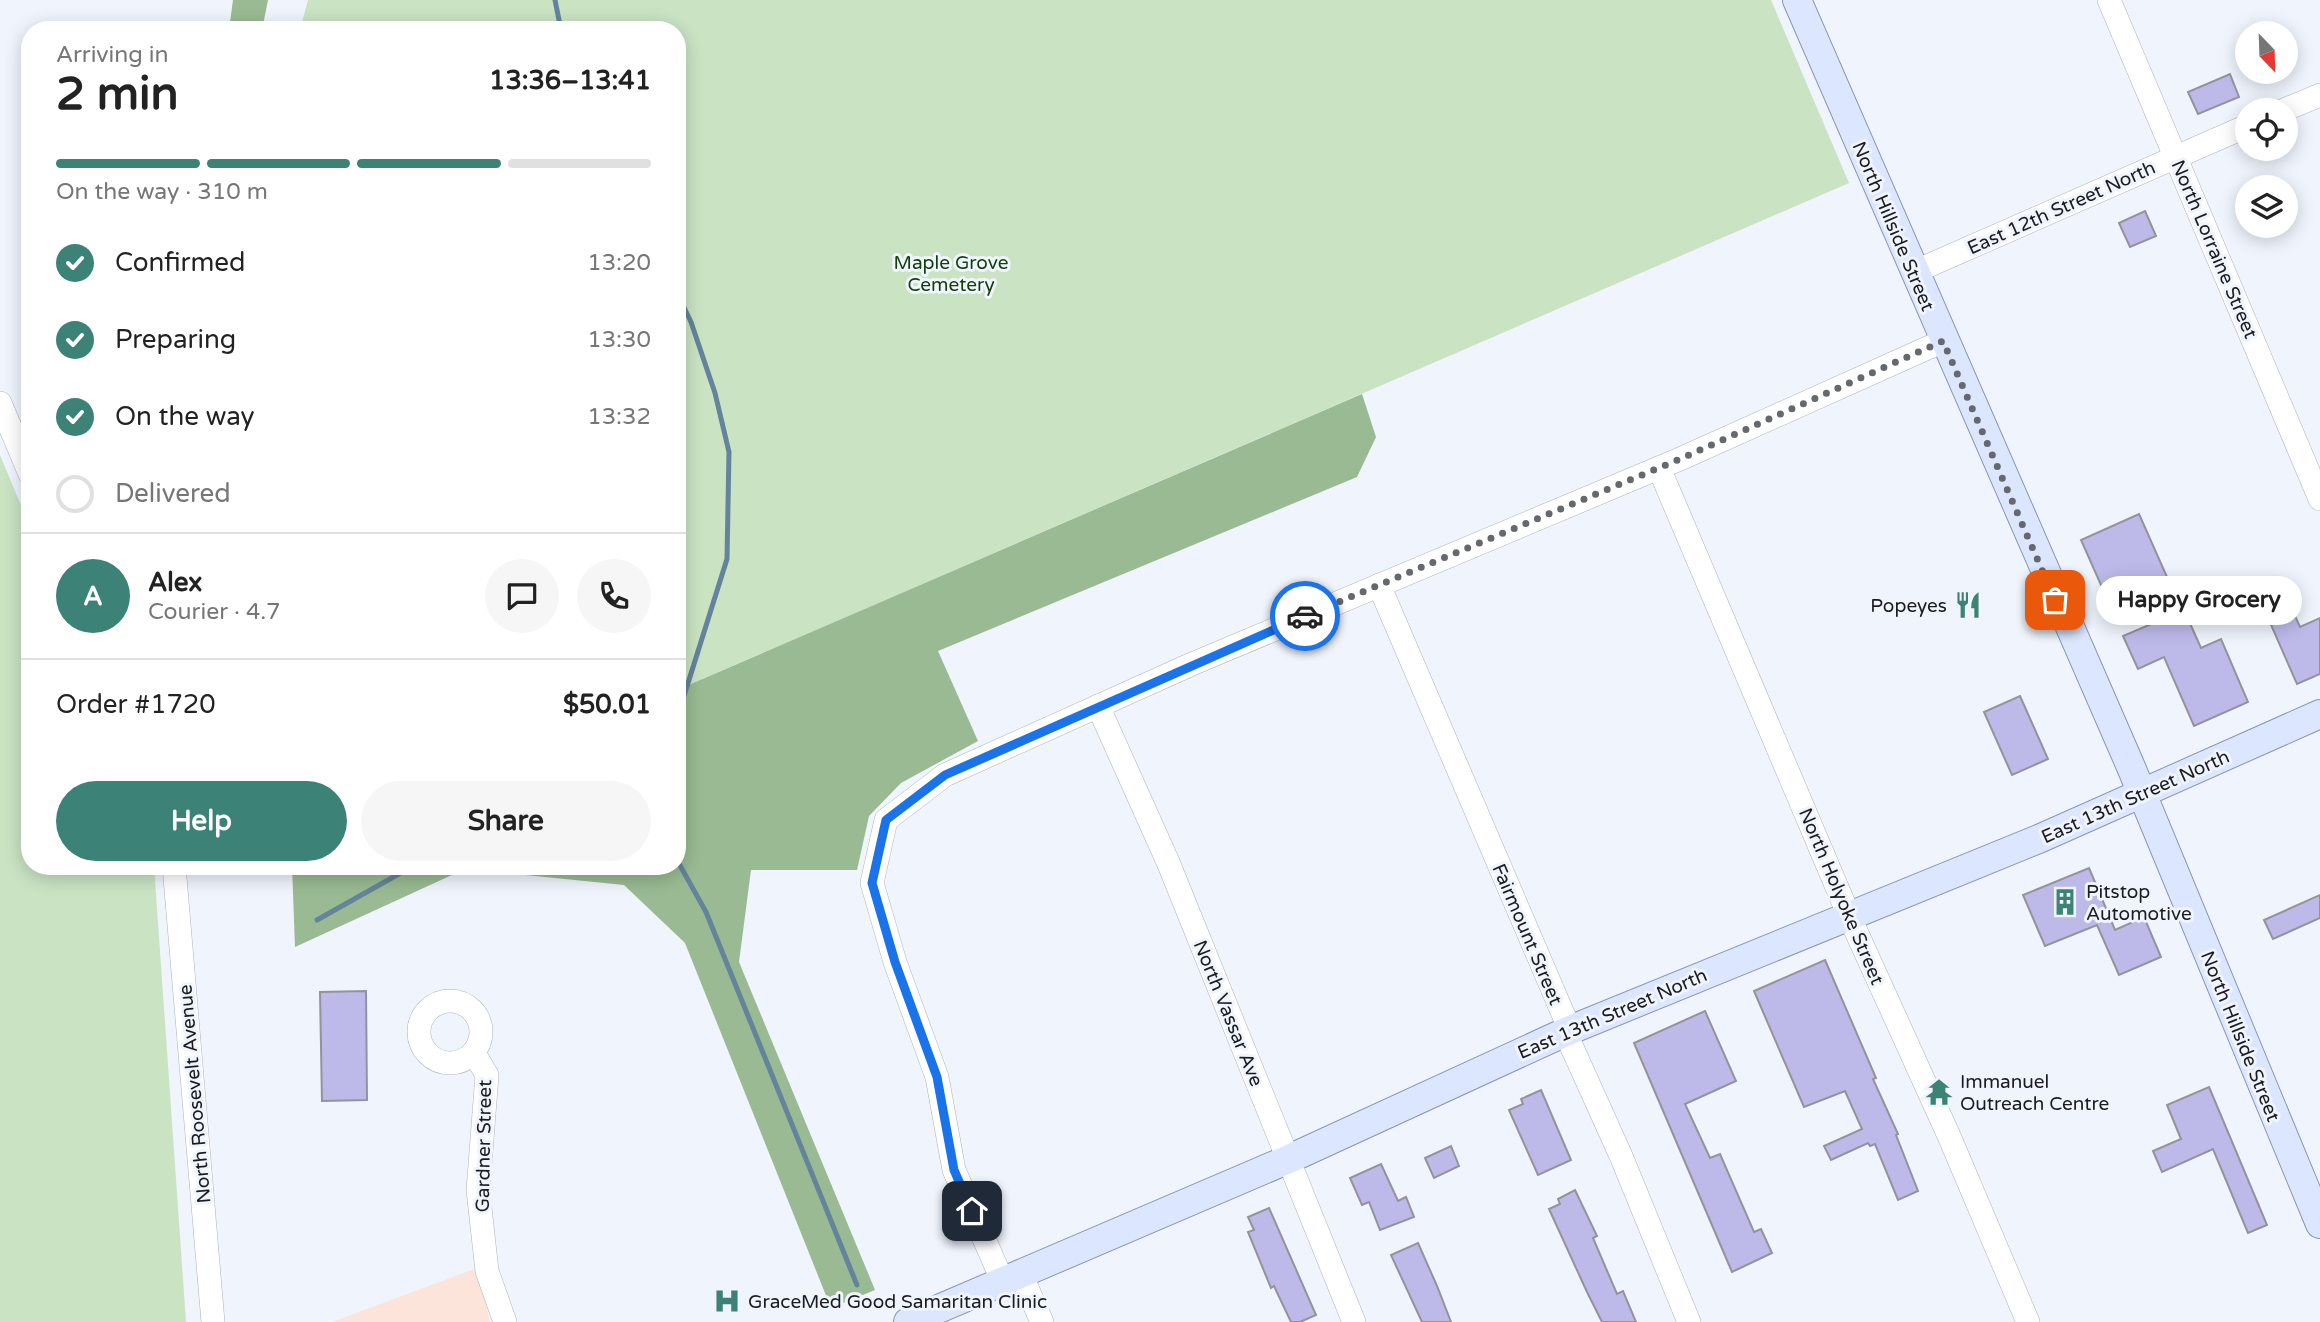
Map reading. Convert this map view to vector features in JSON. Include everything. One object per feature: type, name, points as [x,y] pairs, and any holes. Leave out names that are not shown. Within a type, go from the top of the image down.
[{"type":"main road","name":"North Hillside Street","points":[[1797,0],[2141,793],[2320,1224]]},
{"type":"main road","name":"East 13th Street North","points":[[908,1322],[1289,1159],[1570,1030],[1722,966],[1850,918],[2320,714]]},
{"type":"street","name":"North Lorraine Street","points":[[2109,0],[2320,499]]},
{"type":"street","points":[[2298,104],[2320,95]]},
{"type":"street","name":"East 12th Street North","points":[[1914,272],[2235,131]]},
{"type":"street","points":[[1042,1322],[1012,1278],[954,1170],[937,1077],[895,962],[872,883],[886,820],[945,775],[1379,585],[1659,468],[1943,341]]},
{"type":"street","points":[[0,403],[21,453]]},
{"type":"street","name":"North Holyoke Street","points":[[1659,468],[1850,918],[1949,1136],[2028,1322]]},
{"type":"street","name":"Fairmount Street","points":[[1379,585],[1570,1030],[1570,1043],[1621,1156],[1689,1322]]},
{"type":"street","name":"North Vassar Ave","points":[[1098,706],[1168,862],[1354,1322]]},
{"type":"street","name":"North Roosevelt Avenue","points":[[175,875],[213,1322]]},
{"type":"street","name":"Gardner Street","points":[[474,1053],[487,1075],[478,1189],[487,1271],[505,1322]]},
{"type":"shaded area","points":[[477,1268],[490,1322],[332,1322]]},
{"type":"green space","points":[[233,0],[268,0],[264,21],[230,21]]},
{"type":"green space","name":"Maple Grove Cemetery","points":[[308,0],[1771,0],[1849,183],[686,686],[686,21],[302,21]]},
{"type":"green space","points":[[1362,394],[1376,437],[1357,477],[938,651],[978,741],[901,783],[869,816],[857,870],[751,870],[739,962],[875,1290],[831,1308],[685,943],[624,885],[525,875],[686,875],[686,686]]},
{"type":"green space","points":[[0,455],[21,505],[21,875],[155,875],[186,1322],[0,1322]]},
{"type":"green space","points":[[292,875],[452,875],[295,947]]},
{"type":"building","points":[[2230,74],[2239,97],[2198,114],[2188,92]]},
{"type":"building","points":[[2145,211],[2156,236],[2130,247],[2119,223]]},
{"type":"building","points":[[2139,514],[2167,577],[2109,603],[2081,540]]},
{"type":"building","points":[[2284,592],[2300,627],[2320,618],[2320,674],[2297,684],[2261,602]]},
{"type":"building","points":[[2184,610],[2201,648],[2221,639],[2248,702],[2194,726],[2164,657],[2138,669],[2123,636]]},
{"type":"building","points":[[2020,696],[2048,759],[2012,775],[1984,712]]},
{"type":"building","name":"Pitstop Automotive","points":[[2089,868],[2115,930],[2144,917],[2161,957],[2119,975],[2097,925],[2045,946],[2023,895]]},
{"type":"building","points":[[2320,895],[2320,918],[2273,939],[2264,920]]},
{"type":"building","points":[[1825,960],[1876,1078],[1873,1079],[1898,1134],[1896,1135],[1918,1191],[1898,1200],[1875,1144],[1870,1146],[1868,1143],[1831,1160],[1824,1146],[1862,1129],[1845,1091],[1804,1107],[1754,991]]},
{"type":"building","points":[[366,991],[367,1100],[322,1101],[320,992]]},
{"type":"building","points":[[1705,1011],[1736,1081],[1685,1104],[1710,1158],[1720,1154],[1754,1232],[1761,1229],[1772,1253],[1732,1272],[1634,1043]]},
{"type":"building","points":[[2209,1087],[2267,1225],[2248,1233],[2213,1149],[2162,1172],[2153,1151],[2181,1139],[2167,1105]]},
{"type":"building","points":[[1541,1090],[1571,1160],[1538,1175],[1509,1110],[1523,1104],[1521,1099]]},
{"type":"building","points":[[1451,1146],[1459,1166],[1434,1178],[1425,1158]]},
{"type":"building","points":[[1381,1164],[1398,1201],[1406,1197],[1414,1217],[1380,1230],[1369,1202],[1362,1205],[1350,1178]]},
{"type":"building","points":[[1575,1190],[1597,1236],[1593,1238],[1617,1294],[1623,1291],[1636,1322],[1602,1322],[1587,1292],[1549,1209],[1560,1204],[1558,1199]]},
{"type":"building","points":[[1269,1208],[1316,1315],[1300,1322],[1291,1322],[1274,1286],[1271,1288],[1248,1232],[1254,1230],[1248,1217]]},
{"type":"building","points":[[1418,1243],[1451,1322],[1422,1322],[1391,1255]]},
{"type":"waterway","points":[[555,0],[559,21]]},
{"type":"waterway","points":[[686,312],[715,393],[729,452],[727,559],[686,689]]},
{"type":"waterway","points":[[317,920],[397,875]]},
{"type":"waterway","points":[[685,875],[706,912],[857,1285]]},
{"type":"way so far","points":[[1305,616],[1680,459],[1943,341],[2055,600]]},
{"type":"place","name":"Happy Grocery","points":[[2055,600]]},
{"type":"place","name":"Popeyes","points":[[1968,605]]},
{"type":"place","name":"Pitstop Automotive","points":[[2065,902]]},
{"type":"place","name":"Immanuel Outreach Centre","points":[[1939,1092]]},
{"type":"place","name":"GraceMed Good Samaritan Clinic","points":[[727,1301]]},
{"type":"route","points":[[972,1211],[954,1170],[937,1077],[895,962],[872,883],[886,820],[945,775],[1305,616]]}]
